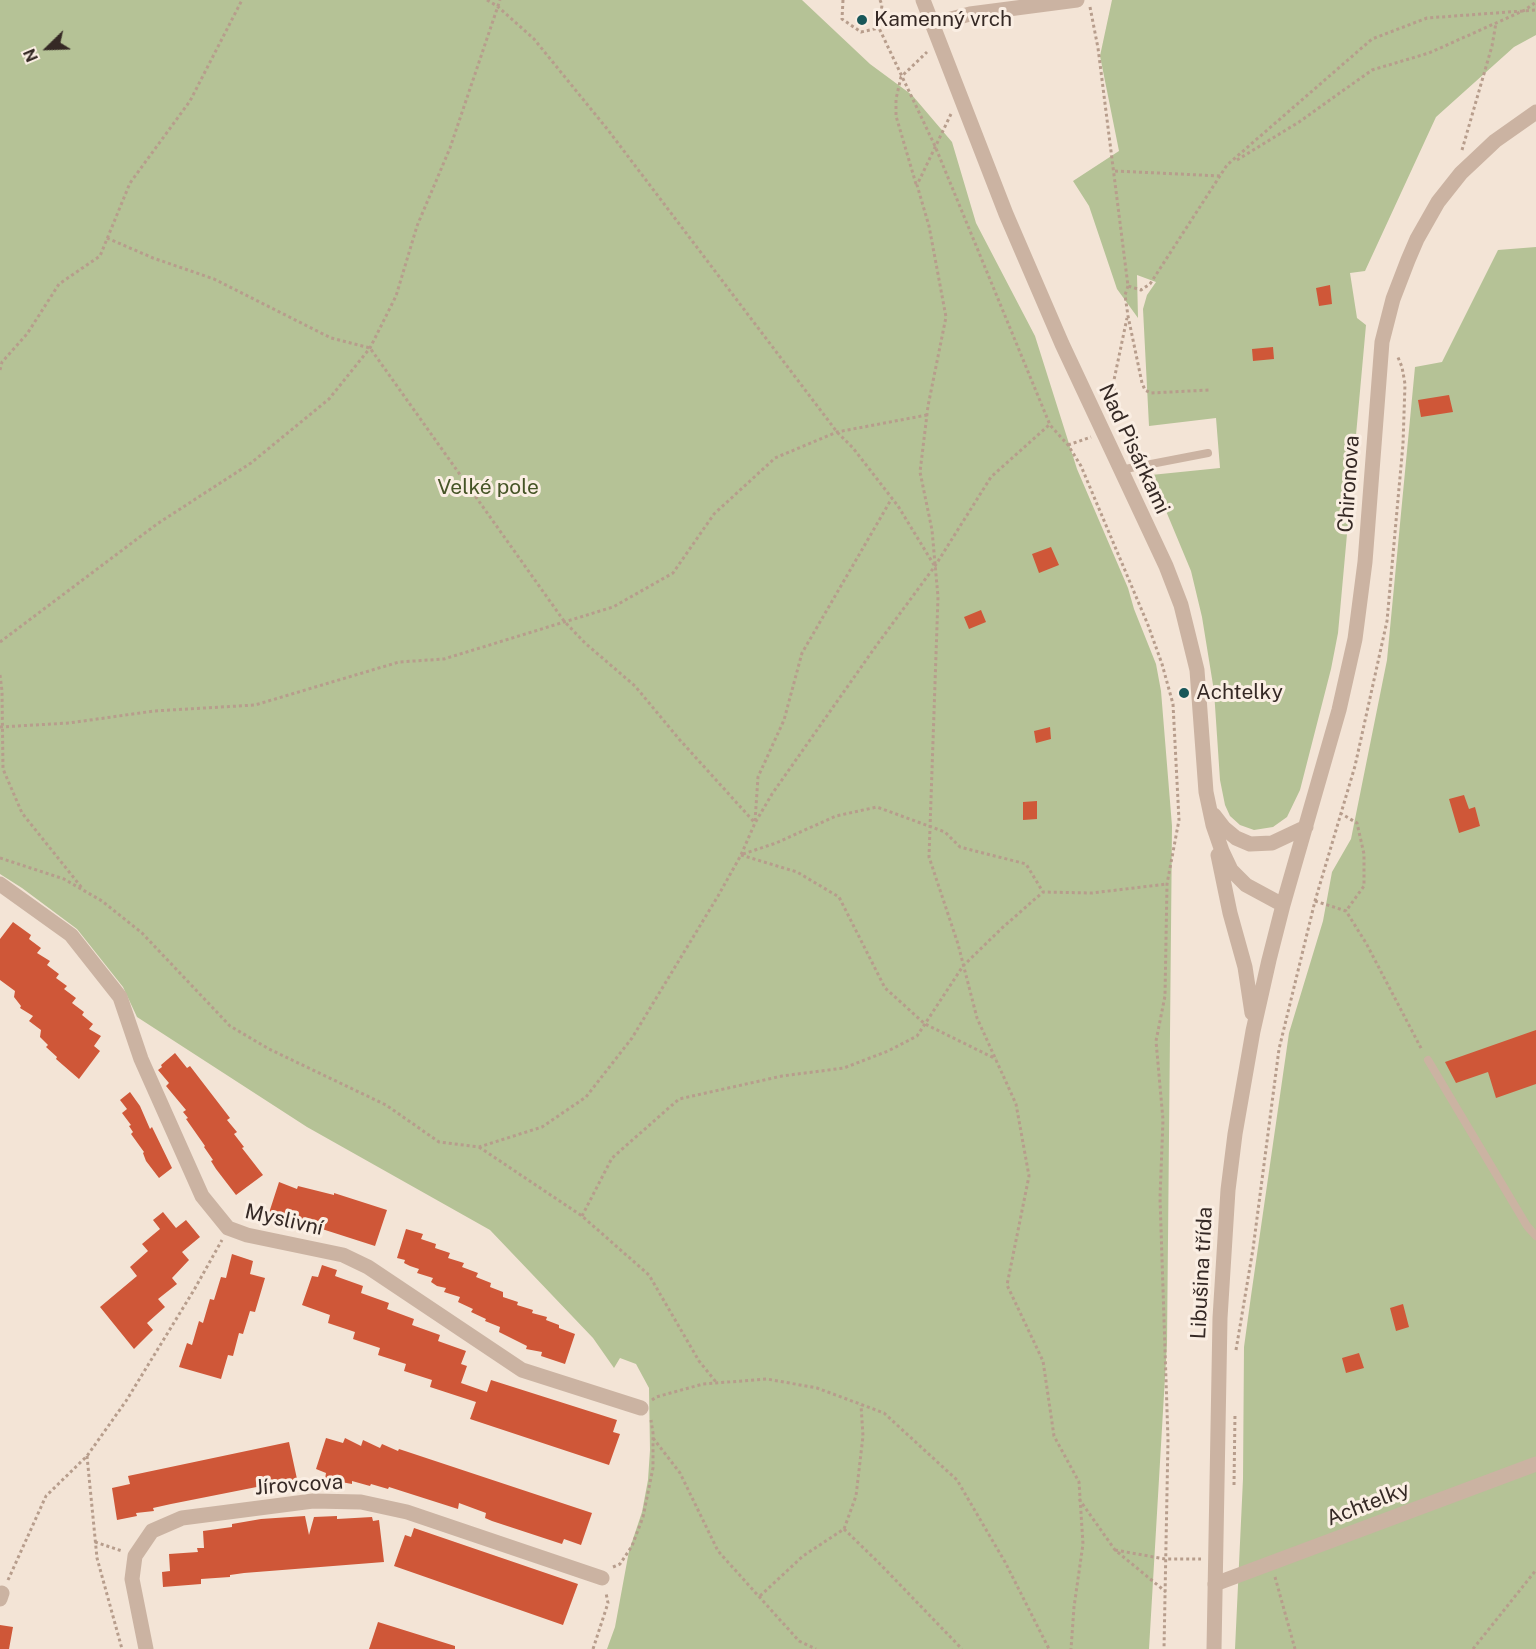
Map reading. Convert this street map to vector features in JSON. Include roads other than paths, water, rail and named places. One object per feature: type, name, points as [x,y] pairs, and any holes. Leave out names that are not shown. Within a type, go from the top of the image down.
[{"type":"street","name":"Nad Pisárkami","points":[[923,0],[1006,214],[1102,432],[1166,566],[1188,626],[1200,695],[1206,792],[1222,851],[1231,870],[1246,885],[1283,905]]},
{"type":"street","points":[[932,24],[970,14],[1077,0]]},
{"type":"street","name":"Chironova","points":[[1283,905],[1339,711],[1356,631],[1365,562],[1383,342],[1393,299],[1427,220],[1453,183],[1495,141],[1536,112]]},
{"type":"street","points":[[1209,808],[1230,834],[1250,844],[1272,843],[1306,827]]},
{"type":"street","points":[[1209,808],[1225,892],[1248,981],[1253,1031]]},
{"type":"street","name":"Myslivní","points":[[0,884],[71,934],[120,997],[141,1059],[202,1196],[228,1228],[343,1254],[368,1267],[522,1370],[645,1413]]},
{"type":"street","name":"Libušina třída","points":[[1214,1649],[1218,1380],[1223,1257],[1235,1134],[1253,1031],[1283,905]]},
{"type":"street","name":"Achtelky","points":[[1215,1584],[1536,1464]]},
{"type":"street","name":"Jírovcova","points":[[146,1649],[132,1579],[135,1556],[152,1531],[182,1518],[313,1501],[361,1502],[407,1512],[602,1578]]},
{"type":"lane","points":[[1120,470],[1208,453]]},
{"type":"lane","points":[[1428,1060],[1527,1226],[1536,1236]]},
{"type":"place","name":"Kamenný vrch","points":[[862,20]]},
{"type":"place","name":"Achtelky","points":[[1184,693]]},
{"type":"park label","name":"Velké pole","points":[[488,488]]}]
